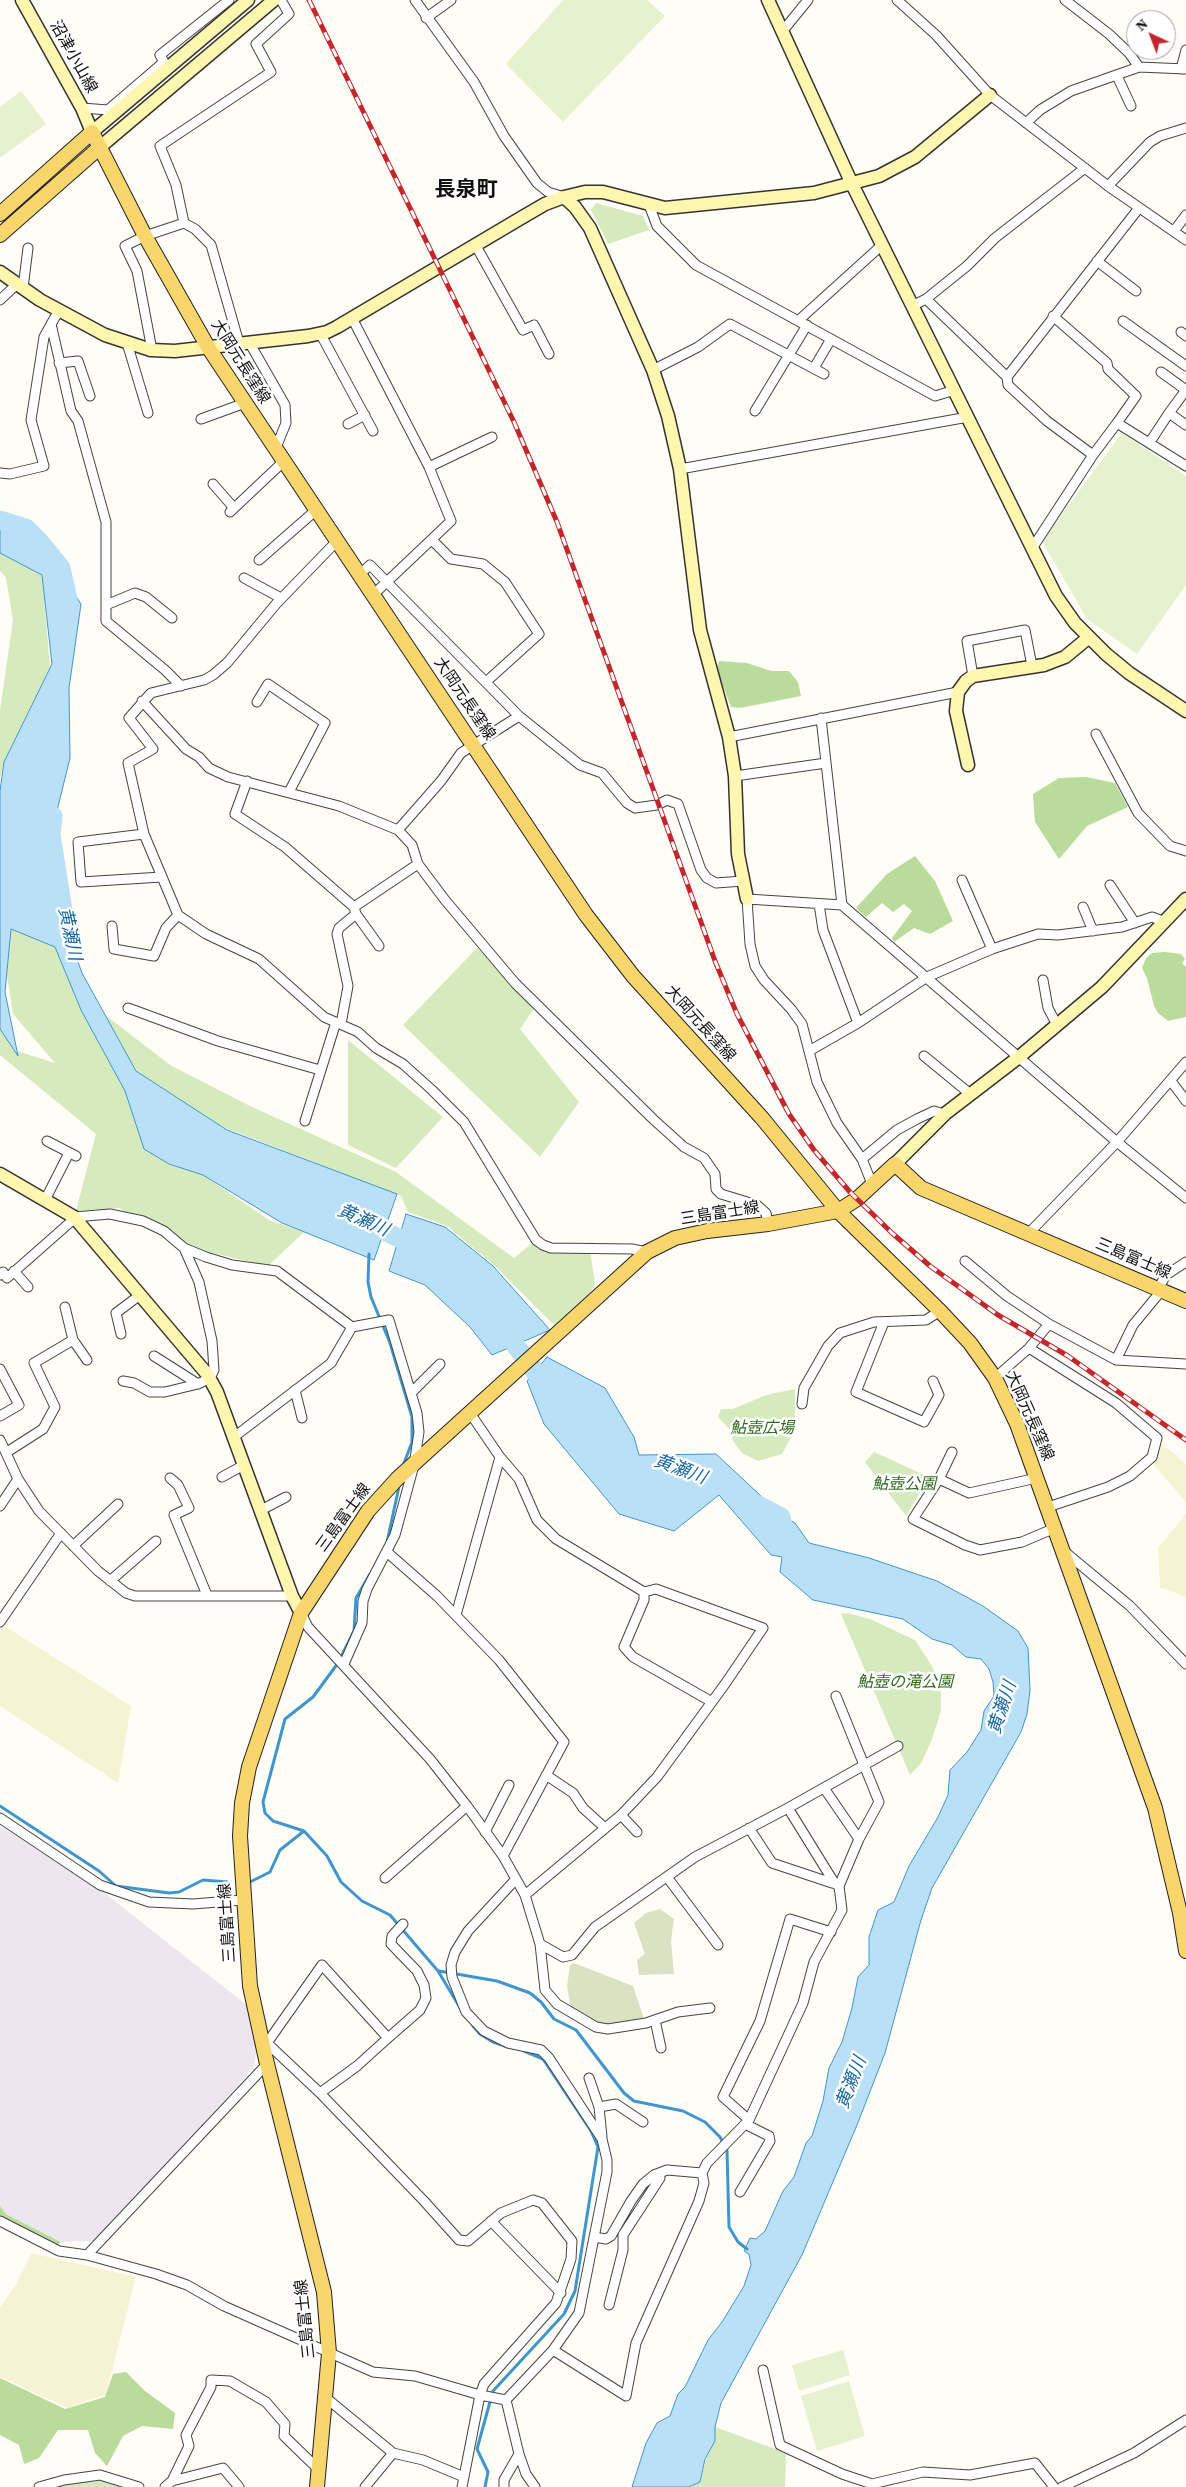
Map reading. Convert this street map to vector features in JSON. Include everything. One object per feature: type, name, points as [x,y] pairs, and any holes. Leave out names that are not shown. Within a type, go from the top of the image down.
[{"type":"main road","name":"大岡元長窪線","points":[[92,132],[145,236],[208,348],[586,915],[633,976],[762,1118],[838,1210],[970,1343],[995,1378],[1017,1424],[1065,1552],[1155,1808],[1183,1912],[1186,1951]]},
{"type":"main road","points":[[0,214],[92,132]]},
{"type":"main road","points":[[0,234],[100,148]]},
{"type":"main road","name":"三島富士線","points":[[320,2480],[329,2353],[324,2292],[267,2064],[265,2044],[250,1986],[240,1836],[242,1803],[249,1767],[301,1613],[368,1510],[406,1472],[647,1252],[675,1238],[707,1231],[768,1224],[838,1210],[857,1199],[895,1164],[921,1188],[1186,1301]]},
{"type":"street","name":"沼津小山線","points":[[22,0],[82,108],[92,132]]},
{"type":"street","points":[[82,108],[108,110],[164,62],[160,55],[229,0]]},
{"type":"street","points":[[92,132],[248,0]]},
{"type":"street","points":[[100,148],[274,0]]},
{"type":"street","points":[[184,223],[176,185],[160,146],[272,72],[256,44],[289,14],[281,0]]},
{"type":"street","points":[[416,0],[426,18],[474,82],[504,136],[537,183],[548,192],[564,197],[575,207],[590,228],[653,370],[668,416],[680,469],[700,630],[729,737],[735,776],[738,854],[747,899],[750,944],[755,966],[764,980],[791,1008],[802,1024],[817,1082],[837,1123],[862,1159],[872,1184]]},
{"type":"street","points":[[426,18],[450,0]]},
{"type":"street","points":[[768,0],[852,184],[1033,546],[1056,596],[1088,638],[1129,673],[1186,711]]},
{"type":"street","points":[[786,27],[808,0]]},
{"type":"street","points":[[897,0],[936,35],[990,95],[1108,186],[1186,240]]},
{"type":"street","points":[[1065,0],[1109,34],[1129,53],[1139,67]]},
{"type":"street","points":[[1026,123],[1040,110],[1071,91],[1139,67],[1183,69],[1186,50]]},
{"type":"street","points":[[1117,76],[1131,106]]},
{"type":"street","points":[[0,272],[59,310],[106,335],[152,350],[175,352],[327,332],[545,204],[564,197],[585,192],[602,192],[649,205],[665,208],[684,208],[814,194],[879,176],[914,157],[990,95]]},
{"type":"street","points":[[1108,186],[1150,142],[1160,136],[1186,128]]},
{"type":"street","points":[[914,306],[926,299],[967,266],[995,238],[1085,168]]},
{"type":"street","points":[[649,205],[657,226],[696,265],[935,396],[955,390]]},
{"type":"street","points":[[1007,377],[1138,208]]},
{"type":"street","points":[[1174,231],[1186,214]]},
{"type":"street","points":[[152,350],[137,271],[125,246],[145,236],[184,223],[195,229],[211,245],[244,343],[285,405],[286,423],[276,450]]},
{"type":"street","points":[[755,411],[790,355],[803,323],[882,245]]},
{"type":"street","points":[[476,246],[523,330],[534,325],[549,354]]},
{"type":"street","points":[[0,300],[20,286],[28,248]]},
{"type":"street","points":[[1097,260],[1136,291]]},
{"type":"street","points":[[926,299],[1007,377],[1008,385],[1047,421],[1093,455]]},
{"type":"street","points":[[0,473],[10,474],[44,466],[30,420],[44,337],[59,310]]},
{"type":"street","points":[[1033,546],[1093,455],[1136,396],[1108,369],[1107,363],[1053,316]]},
{"type":"street","points":[[352,318],[429,466],[451,521],[433,541],[373,595]]},
{"type":"street","points":[[1123,321],[1186,366]]},
{"type":"street","points":[[51,324],[71,411],[78,420],[106,522],[106,622],[165,670],[181,686]]},
{"type":"street","points":[[653,370],[698,347],[730,324],[824,374]]},
{"type":"street","points":[[320,333],[373,431]]},
{"type":"street","points":[[814,368],[831,339]]},
{"type":"street","points":[[127,343],[148,413]]},
{"type":"street","points":[[59,363],[78,360],[90,396]]},
{"type":"street","points":[[1150,442],[1186,390],[1161,372]]},
{"type":"street","points":[[201,419],[245,403]]},
{"type":"street","points":[[1169,413],[1186,425]]},
{"type":"street","points":[[348,424],[364,415]]},
{"type":"street","points":[[680,469],[968,417]]},
{"type":"street","points":[[1117,423],[1186,466]]},
{"type":"street","points":[[429,466],[492,437]]},
{"type":"street","points":[[214,484],[232,510],[284,462]]},
{"type":"street","points":[[260,560],[315,511]]},
{"type":"street","points":[[433,541],[451,559],[483,564],[505,582],[539,634],[487,681]]},
{"type":"street","points":[[336,542],[281,598],[227,663],[213,675],[204,680],[151,693],[129,718],[153,749],[128,763],[144,834],[178,915],[206,934],[259,959],[324,1017],[358,1032],[376,1048],[403,1064],[464,1122],[536,1240],[551,1248],[632,1249],[647,1252]]},
{"type":"street","points":[[359,575],[370,565],[387,584],[487,681],[519,716],[580,765],[602,773],[627,802],[635,808],[667,800],[678,804],[701,870],[706,878],[716,883],[743,881]]},
{"type":"street","points":[[244,578],[281,598]]},
{"type":"street","points":[[106,605],[135,593],[146,597],[172,618]]},
{"type":"street","points":[[973,676],[967,641],[1025,630],[1032,666]]},
{"type":"street","points":[[968,765],[956,711],[958,692],[966,681],[973,676],[1044,665],[1065,657],[1088,638]]},
{"type":"street","points":[[257,702],[268,684],[325,723],[289,792]]},
{"type":"street","points":[[729,737],[958,692]]},
{"type":"street","points":[[142,701],[186,749],[199,757],[209,768],[228,777],[339,806],[398,830],[412,844],[418,864],[445,900],[515,983],[653,1119],[684,1147],[704,1158],[715,1174],[716,1189],[720,1194],[758,1205],[766,1213],[768,1224]]},
{"type":"street","points":[[398,830],[441,781],[461,753],[475,746],[519,716]]},
{"type":"street","points":[[821,718],[842,905]]},
{"type":"street","points":[[1096,734],[1138,814],[1170,846],[1186,851]]},
{"type":"street","points":[[735,776],[826,763]]},
{"type":"street","points":[[247,781],[236,814],[285,847],[355,911],[379,946]]},
{"type":"street","points":[[144,834],[78,842],[81,882],[162,877]]},
{"type":"street","points":[[305,1121],[320,1070],[339,1023],[348,986],[337,934],[339,928],[355,911],[418,864]]},
{"type":"street","points":[[962,880],[992,949]]},
{"type":"street","points":[[1110,885],[1135,923]]},
{"type":"street","points":[[747,899],[842,905],[1117,1142],[1186,1198]]},
{"type":"street","points":[[895,1164],[944,1114],[969,1093],[1019,1057],[1102,987],[1186,899]]},
{"type":"street","points":[[819,904],[823,930],[858,1023]]},
{"type":"street","points":[[1083,907],[1093,931]]},
{"type":"street","points":[[112,926],[114,949],[154,956],[166,928],[178,915]]},
{"type":"street","points":[[809,1051],[858,1023],[927,977],[992,949],[1038,934],[1058,935],[1122,927],[1152,917],[1165,922]]},
{"type":"street","points":[[1043,980],[1048,1008],[1058,1025]]},
{"type":"street","points":[[128,1008],[218,1041],[320,1070]]},
{"type":"street","points":[[924,1056],[969,1093]]},
{"type":"street","points":[[1028,1234],[1117,1142],[1186,1062]]},
{"type":"street","points":[[1171,1081],[1186,1101]]},
{"type":"street","points":[[862,1159],[897,1130],[917,1119],[934,1111],[944,1114]]},
{"type":"street","points":[[45,1200],[72,1154],[47,1141]]},
{"type":"street","points":[[0,1174],[74,1217],[140,1295],[204,1381],[234,1437],[292,1596],[308,1627],[430,1759],[503,1856],[525,1895],[540,1944],[545,1990],[557,2004],[596,2027],[608,2029],[655,2020],[678,2012],[710,2008]]},
{"type":"street","points":[[1,1272],[6,1278],[74,1217],[110,1214],[143,1221],[164,1231],[184,1248],[232,1265],[277,1271],[352,1326],[389,1320],[417,1413],[419,1432],[406,1472],[395,1535],[388,1553],[367,1589],[363,1602],[362,1623],[344,1664]]},
{"type":"street","points":[[122,1381],[134,1383],[150,1392],[165,1392],[204,1381],[214,1370],[212,1341],[199,1282],[184,1248]]},
{"type":"street","points":[[965,1261],[1007,1296],[1049,1324],[1116,1360],[1186,1364]]},
{"type":"street","points":[[1116,1360],[1134,1325],[1160,1289],[1166,1275],[1186,1262]]},
{"type":"street","points":[[14,1271],[28,1287]]},
{"type":"street","points":[[121,1334],[116,1313],[140,1295]]},
{"type":"street","points":[[65,1307],[73,1340],[87,1360]]},
{"type":"street","points":[[802,1404],[804,1388],[835,1336],[874,1322],[926,1320],[940,1311]]},
{"type":"street","points":[[884,1322],[856,1392],[924,1422],[939,1395],[933,1380]]},
{"type":"street","points":[[995,1378],[1028,1348],[1049,1324]]},
{"type":"street","points":[[234,1437],[331,1363],[352,1326]]},
{"type":"street","points":[[7,1452],[43,1429],[55,1407],[34,1364],[73,1340]]},
{"type":"street","points":[[1028,1348],[1116,1403],[1157,1438],[1152,1457],[1130,1476],[1108,1487],[1048,1507]]},
{"type":"street","points":[[154,1356],[204,1381]]},
{"type":"street","points":[[410,1393],[440,1364]]},
{"type":"street","points":[[0,1369],[19,1405],[0,1416]]},
{"type":"street","points":[[295,1390],[302,1418]]},
{"type":"street","points":[[470,1413],[500,1457],[519,1479],[536,1520],[556,1539],[644,1592],[656,1590],[763,1628],[657,1777],[621,1815],[525,1895]]},
{"type":"street","points":[[0,1440],[18,1479],[39,1511],[120,1590],[135,1596],[292,1596]]},
{"type":"street","points":[[952,1452],[939,1479],[913,1519],[973,1549],[1022,1542],[1056,1528]]},
{"type":"street","points":[[456,1615],[500,1457]]},
{"type":"street","points":[[222,1477],[244,1465]]},
{"type":"street","points":[[170,1478],[178,1485],[190,1508],[174,1515],[207,1595]]},
{"type":"street","points":[[939,1479],[969,1493],[1037,1478]]},
{"type":"street","points":[[0,1506],[18,1479]]},
{"type":"street","points":[[261,1510],[286,1497]]},
{"type":"street","points":[[73,1546],[118,1504]]},
{"type":"street","points":[[0,1622],[3,1609],[60,1533]]},
{"type":"street","points":[[110,1581],[156,1541]]},
{"type":"street","points":[[1065,1552],[1130,1606],[1186,1664]]},
{"type":"street","points":[[388,1553],[456,1615],[499,1660],[564,1742],[503,1856]]},
{"type":"street","points":[[644,1592],[644,1600],[624,1647],[633,1657],[712,1702]]},
{"type":"street","points":[[836,1696],[879,1802],[836,1885]]},
{"type":"street","points":[[540,1944],[563,1957],[572,1955],[595,1927],[696,1857],[898,1746]]},
{"type":"street","points":[[546,1776],[573,1794],[583,1808],[606,1828]]},
{"type":"street","points":[[485,1832],[508,1785]]},
{"type":"street","points":[[824,1788],[859,1839]]},
{"type":"street","points":[[385,1878],[467,1806]]},
{"type":"street","points":[[553,2350],[626,2396],[636,2343],[699,2201],[704,2183],[702,2173],[707,2163],[747,2122],[803,2003],[814,1962],[842,1910],[836,1885],[788,1808]]},
{"type":"street","points":[[621,1815],[637,1832]]},
{"type":"street","points":[[0,1818],[100,1885],[149,1902],[193,1904],[243,1900]]},
{"type":"street","points":[[749,1828],[772,1863],[836,1885]]},
{"type":"street","points":[[667,1877],[718,1945]]},
{"type":"street","points":[[516,1879],[468,1931],[455,1952],[451,1965],[452,1977],[466,2012],[484,2031],[502,2040],[541,2050],[549,2058],[602,2139]]},
{"type":"street","points":[[740,2192],[770,2141],[769,2136],[747,2122],[723,2098],[760,2021],[790,1919],[831,1932]]},
{"type":"street","points":[[320,2093],[357,2066],[420,2010],[426,1998],[424,1985],[417,1971],[391,1944],[392,1936],[403,1924]]},
{"type":"street","points":[[388,2038],[322,1965],[265,2044],[320,2093],[459,2240],[468,2241],[501,2213],[533,2200],[542,2203],[572,2241],[571,2259],[561,2293],[556,2303],[484,2384],[480,2395],[462,2487]]},
{"type":"street","points":[[655,2020],[661,2048]]},
{"type":"street","points":[[86,2256],[267,2064]]},
{"type":"street","points":[[506,2400],[553,2350],[579,2313],[607,2172],[599,2107],[590,2078]]},
{"type":"street","points":[[599,2107],[616,2104],[643,2122]]},
{"type":"street","points":[[594,2237],[606,2239],[611,2236],[643,2184],[659,2173],[667,2170],[702,2173]]},
{"type":"street","points":[[609,2305],[622,2250],[623,2235],[660,2178],[659,2173]]},
{"type":"street","points":[[0,2221],[59,2251],[156,2274],[187,2285],[224,2306],[373,2372],[415,2376],[480,2395],[506,2400]]},
{"type":"street","points":[[491,2222],[561,2293]]},
{"type":"street","points":[[763,2370],[780,2444],[842,2474],[872,2484],[923,2472],[970,2475],[1035,2463],[1054,2487]]},
{"type":"street","points":[[169,2484],[189,2446],[186,2435],[211,2387],[211,2380],[230,2381],[266,2402],[285,2424],[284,2436],[320,2480]]},
{"type":"street","points":[[325,2397],[393,2453],[423,2460],[464,2477]]},
{"type":"street","points":[[506,2400],[519,2454],[526,2474],[535,2487]]},
{"type":"street","points":[[1062,2487],[1134,2454],[1186,2420]]},
{"type":"street","points":[[365,2487],[393,2453]]},
{"type":"street","points":[[504,2487],[504,2480],[519,2454]]},
{"type":"street","points":[[169,2484],[223,2468],[239,2487]]},
{"type":"street","points":[[39,2487],[64,2480],[100,2475],[139,2487]]},
{"type":"shaded area","points":[[1162,1444],[1186,1464],[1186,1502],[1154,1465]]},
{"type":"shaded area","points":[[1186,1514],[1186,1597],[1160,1587],[1158,1548]]},
{"type":"shaded area","points":[[3,1625],[131,1706],[118,1783],[0,1706],[0,1630]]},
{"type":"shaded area","points":[[0,1823],[88,1880],[248,2006],[258,2040],[254,2066],[238,2086],[94,2241],[61,2242],[6,2214],[0,2206]]},
{"type":"shaded area","points":[[31,2253],[136,2277],[106,2394],[68,2408],[0,2377],[0,2307],[17,2283]]},
{"type":"green space","points":[[563,0],[647,0],[665,16],[563,122],[506,64]]},
{"type":"green space","points":[[21,91],[46,124],[0,158],[0,107]]},
{"type":"green space","points":[[596,203],[643,216],[649,230],[608,244],[591,210]]},
{"type":"green space","points":[[1122,433],[1186,476],[1186,585],[1137,654],[1087,619],[1042,541]]},
{"type":"green space","points":[[0,553],[42,575],[50,667],[4,762],[0,779],[0,710],[13,620],[6,578],[0,571]]},
{"type":"green space","points":[[719,661],[747,663],[771,671],[789,671],[798,682],[801,696],[740,708],[731,707],[717,670]]},
{"type":"green space","points":[[1086,777],[1115,783],[1128,807],[1087,826],[1059,859],[1035,822],[1033,794],[1059,778]]},
{"type":"green space","points":[[915,856],[935,881],[953,921],[930,934],[914,928],[894,942],[892,938],[912,911],[904,904],[893,912],[882,903],[866,917],[856,908],[887,874]]},
{"type":"green space","points":[[11,929],[55,947],[125,1091],[144,1149],[169,1164],[203,1175],[269,1220],[304,1232],[268,1266],[191,1248],[119,1208],[76,1211],[96,1134],[0,1055],[0,1016],[14,1050],[55,1063],[13,1014],[7,975]]},
{"type":"green space","points":[[477,948],[537,1004],[520,1029],[579,1102],[540,1157],[403,1025]]},
{"type":"green space","points":[[1152,953],[1181,954],[1185,959],[1182,963],[1186,967],[1186,1017],[1168,1021],[1158,1013],[1154,1006],[1147,978],[1142,968],[1146,958]]},
{"type":"green space","points":[[104,1014],[170,1065],[250,1106],[396,1172],[514,1258],[536,1240],[551,1248],[590,1251],[595,1283],[591,1292],[554,1325],[494,1265],[447,1226],[408,1212],[401,1196],[223,1127],[136,1071]]},
{"type":"green space","points":[[348,1040],[443,1117],[396,1168],[348,1145]]},
{"type":"green space","name":"鮎壺広場","points":[[795,1389],[795,1430],[782,1454],[758,1461],[742,1453],[733,1441],[731,1431],[718,1417],[721,1409],[733,1409],[766,1395]]},
{"type":"green space","name":"鮎壺公園","points":[[874,1452],[929,1477],[906,1516],[865,1462]]},
{"type":"green space","name":"鮎壺の滝公園","points":[[847,1613],[870,1619],[915,1640],[932,1666],[941,1687],[941,1711],[932,1739],[922,1762],[910,1775],[841,1614]]},
{"type":"green space","points":[[660,1909],[674,1919],[671,1941],[674,1974],[639,1975],[637,1960],[645,1954],[634,1923],[646,1913]]},
{"type":"green space","points":[[574,1963],[633,1986],[644,2019],[607,2024],[592,2021],[571,2009],[567,1986],[570,1965]]},
{"type":"green space","points":[[0,2206],[6,2214],[61,2242],[54,2248],[0,2221]]},
{"type":"green space","points":[[843,2350],[850,2375],[799,2391],[792,2365]]},
{"type":"green space","points":[[126,2372],[145,2391],[175,2413],[173,2429],[142,2426],[123,2436],[107,2466],[95,2453],[88,2430],[58,2430],[39,2458],[24,2464],[19,2445],[0,2435],[0,2378],[65,2409],[105,2397],[113,2374]]},
{"type":"green space","points":[[849,2381],[865,2436],[817,2451],[801,2396]]},
{"type":"green space","points":[[715,2427],[786,2453],[785,2487],[690,2487],[700,2482]]},
{"type":"green space","points":[[104,2476],[125,2487],[52,2487]]},
{"type":"water","points":[[0,525],[40,542],[81,604],[69,688],[70,758],[51,835],[66,929],[82,973],[136,1071],[227,1130],[397,1194],[374,1260],[282,1223],[203,1175],[169,1164],[144,1149],[125,1091],[81,1010],[55,947],[11,929],[5,992],[18,1056],[0,1029],[0,791],[4,762],[52,664],[42,575],[0,553]]},
{"type":"water","points":[[406,1214],[445,1227],[493,1266],[550,1330],[492,1355],[470,1327],[425,1285],[389,1271]]},
{"type":"water","points":[[547,1357],[605,1388],[634,1437],[639,1455],[716,1454],[775,1509],[783,1531],[782,1552],[788,1519],[795,1523],[809,1543],[869,1558],[937,1581],[983,1606],[1018,1631],[1028,1648],[1030,1690],[1027,1714],[1021,1732],[932,1888],[921,1920],[885,2053],[857,2125],[802,2255],[721,2403],[715,2427],[715,2441],[705,2459],[700,2482],[689,2487],[632,2487],[646,2443],[657,2423],[670,2416],[678,2394],[685,2387],[708,2340],[722,2322],[744,2286],[751,2265],[749,2254],[744,2251],[750,2238],[756,2239],[765,2231],[783,2191],[794,2177],[806,2143],[812,2136],[823,2101],[829,2068],[842,2042],[852,2008],[858,1977],[869,1965],[869,1937],[878,1910],[894,1902],[909,1866],[938,1817],[948,1795],[950,1770],[967,1752],[981,1730],[984,1711],[994,1696],[993,1682],[989,1669],[981,1659],[966,1657],[952,1645],[932,1639],[903,1619],[813,1600],[780,1572],[782,1557],[771,1555],[719,1495],[674,1531],[619,1514],[544,1424],[527,1381]]},
{"type":"waterway","name":"黄瀬川","points":[[0,520],[26,528],[40,542],[61,568],[68,599]]},
{"type":"waterway","name":"黄瀬川","points":[[53,816],[51,835],[66,929],[72,954]]},
{"type":"waterway","name":"黄瀬川","points":[[361,1220],[422,1249]]},
{"type":"waterway","points":[[369,1254],[368,1282],[371,1297],[390,1343],[412,1417],[412,1442],[403,1466]]},
{"type":"waterway","name":"黄瀬川","points":[[507,1322],[516,1346],[550,1392]]},
{"type":"waterway","points":[[387,1542],[400,1482]]},
{"type":"waterway","name":"黄瀬川","points":[[756,1504],[781,1517],[789,1550],[798,1554]]},
{"type":"waterway","points":[[370,1574],[356,1598],[354,1631],[338,1663],[313,1697],[285,1719],[263,1802],[265,1813],[273,1821],[304,1831],[327,1856],[341,1882],[362,1901],[390,1915],[438,1971],[462,2011]]},
{"type":"waterway","points":[[0,1806],[99,1871],[116,1886],[169,1893],[179,1892],[203,1880],[228,1882]]},
{"type":"waterway","points":[[250,1882],[270,1872],[280,1850],[304,1831]]},
{"type":"waterway","points":[[439,1971],[497,1981],[530,1993],[541,2002],[554,2019],[576,2030],[624,2093],[634,2101],[683,2111],[705,2122],[720,2137],[727,2150],[729,2227],[738,2242],[747,2249]]},
{"type":"waterway","points":[[473,2026],[480,2034],[493,2042],[508,2047]]},
{"type":"waterway","points":[[485,2487],[488,2472],[477,2449],[493,2391],[564,2314],[575,2291],[598,2147],[591,2131],[543,2059],[524,2051]]},
{"type":"railway","points":[[309,0],[514,422],[557,522],[715,961],[737,1014],[789,1114],[814,1150],[850,1192],[892,1233],[930,1266],[998,1315],[1068,1356],[1186,1440]]},
{"type":"district","name":"長泉町","points":[[466,191]]}]
